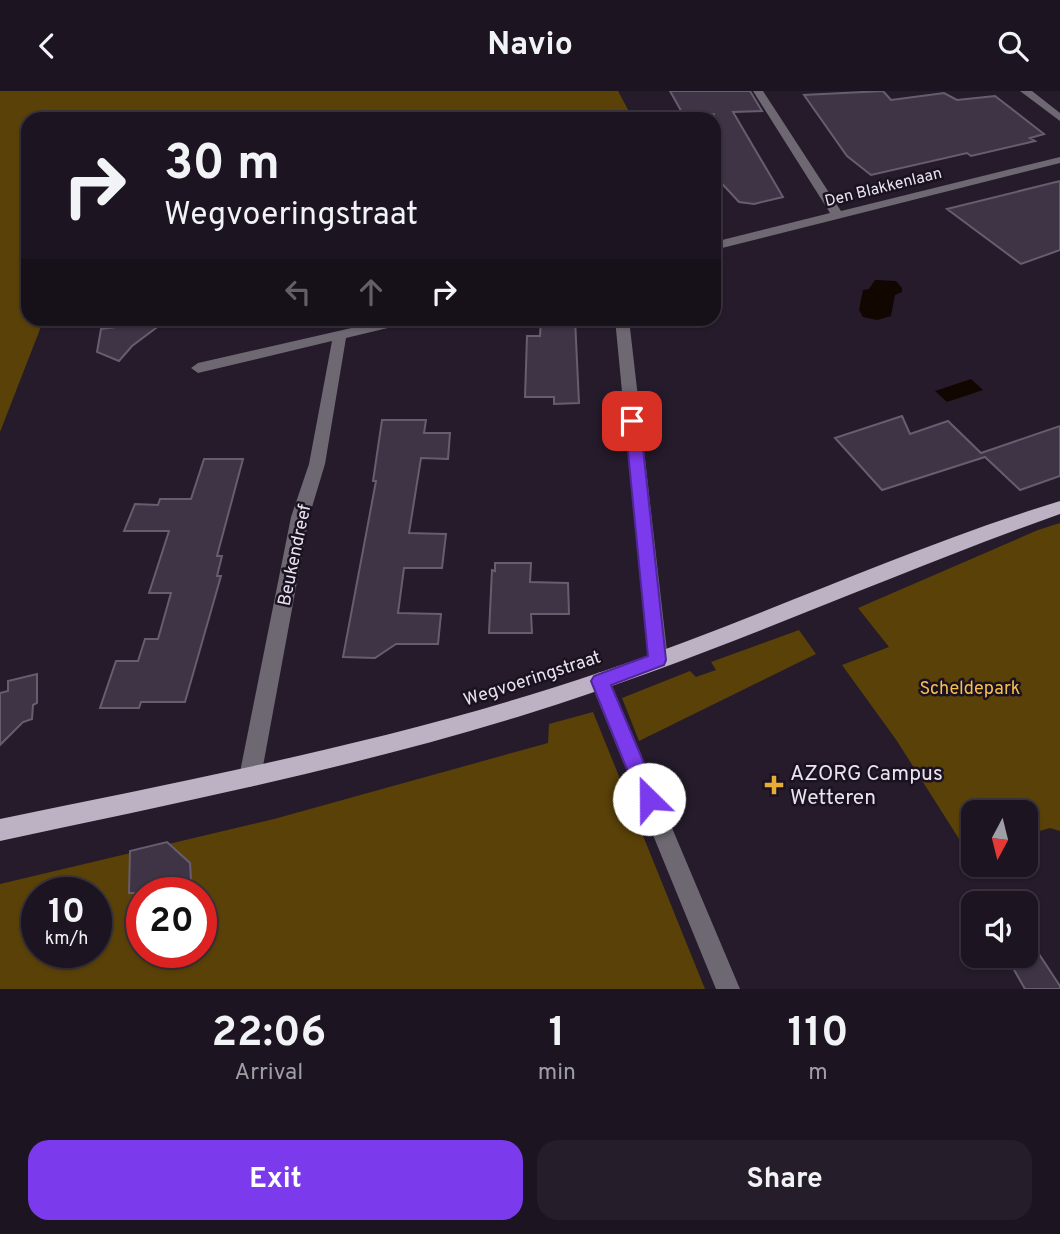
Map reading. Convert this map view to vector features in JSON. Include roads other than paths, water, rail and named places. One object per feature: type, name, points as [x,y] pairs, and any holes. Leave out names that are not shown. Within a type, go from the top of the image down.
[{"type":"main road","name":"Wegvoeringstraat","points":[[0,830],[387,746],[600,681],[1060,507]]},
{"type":"street","points":[[758,91],[837,215]]},
{"type":"street","points":[[1024,91],[1060,118]]},
{"type":"street","name":"Den Blakkenlaan","points":[[721,244],[1060,160]]},
{"type":"street","points":[[198,367],[376,326]]},
{"type":"street","points":[[622,326],[658,660]]},
{"type":"street","name":"Beukendreef","points":[[250,777],[300,517],[317,464],[340,334]]},
{"type":"street","points":[[600,681],[728,989]]},
{"type":"place","name":"AZORG Campus Wetteren","points":[[774,785]]},
{"type":"park label","name":"Scheldepark","points":[[970,688]]}]
